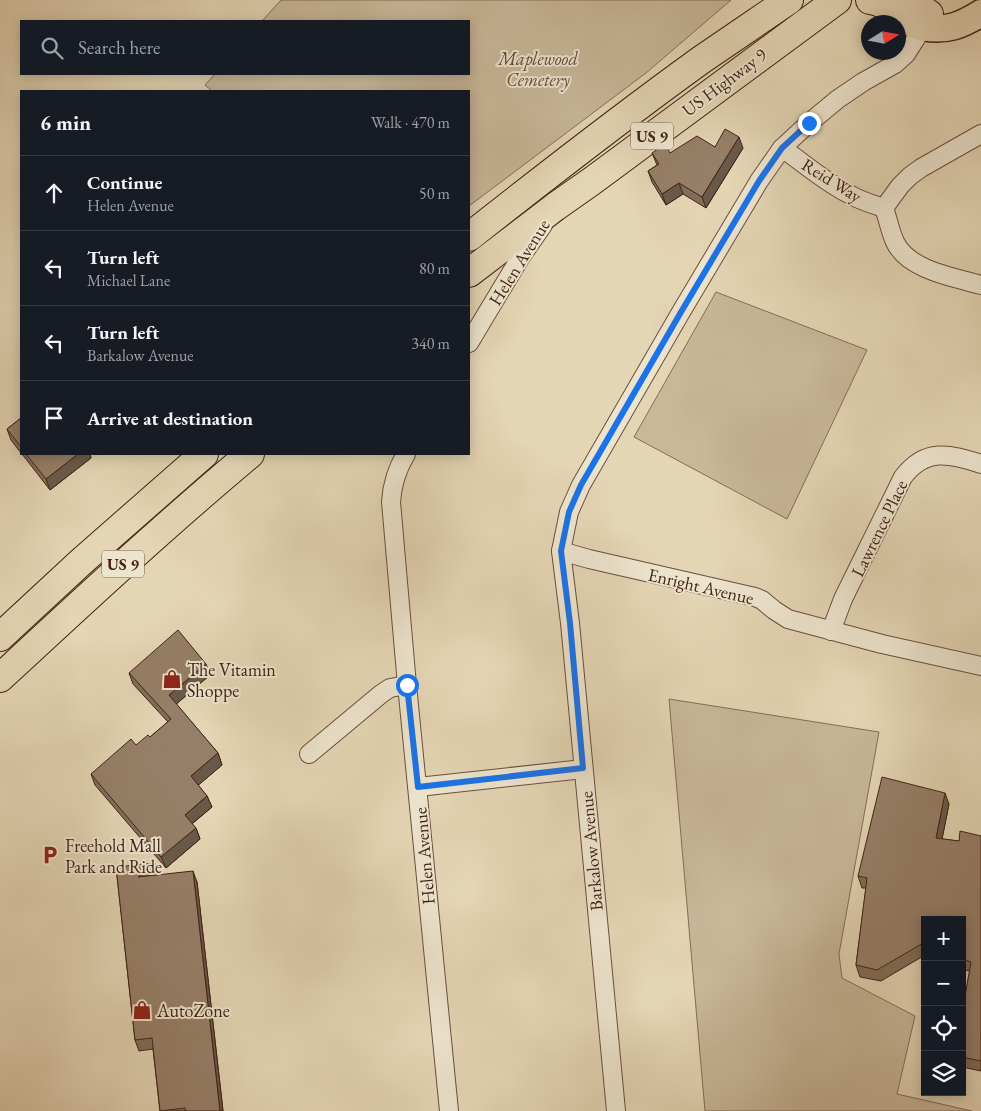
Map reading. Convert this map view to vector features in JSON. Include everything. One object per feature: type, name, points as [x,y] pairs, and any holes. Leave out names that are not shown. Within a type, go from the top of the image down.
[{"type":"highway","points":[[652,96],[694,50],[759,0]]},
{"type":"highway","name":"US Highway 9","points":[[470,236],[652,96],[789,0]]},
{"type":"highway","name":"US Highway 9","points":[[470,273],[555,206],[592,181],[836,0]]},
{"type":"highway","points":[[870,0],[891,8],[907,20],[922,14]]},
{"type":"highway","name":"US 9","points":[[0,637],[82,561],[203,455]]},
{"type":"highway","name":"US 9","points":[[0,678],[100,585],[249,455]]},
{"type":"main road","points":[[922,14],[934,29],[948,28],[966,22],[981,13]]},
{"type":"street","name":"Barkalow Avenue","points":[[616,1111],[570,623],[561,551],[569,512],[581,485],[681,312],[759,181],[782,148],[838,99],[895,64],[906,54],[922,14]]},
{"type":"street","name":"Reid Way","points":[[884,208],[910,176],[981,134]]},
{"type":"street","name":"Reid Way","points":[[782,148],[835,186],[858,199],[884,208]]},
{"type":"street","name":"Helen Avenue","points":[[470,341],[520,258],[555,206]]},
{"type":"street","name":"Reid Way","points":[[884,208],[896,243],[914,263],[928,270],[981,285]]},
{"type":"street","name":"Helen Avenue","points":[[406,455],[395,476],[391,502],[449,1111]]},
{"type":"street","name":"Lawrence Place","points":[[831,630],[903,477],[909,469],[921,460],[932,456],[944,455],[956,456],[981,464]]},
{"type":"street","name":"Enright Avenue","points":[[561,551],[588,560],[755,597],[788,619],[882,644],[981,666]]},
{"type":"street","points":[[309,754],[381,694],[390,688],[407,685]]},
{"type":"street","points":[[418,787],[583,768]]},
{"type":"green space","name":"Maplewood Cemetery","points":[[281,0],[731,0],[646,73],[470,205],[470,90],[211,90],[205,85],[214,75],[470,75],[470,20],[263,20]]},
{"type":"green space","points":[[716,292],[867,350],[787,519],[634,437]]},
{"type":"green space","points":[[669,699],[879,732],[839,954],[842,978],[915,1016],[897,1094],[972,1111],[705,1111]]},
{"type":"building","points":[[725,129],[739,137],[702,197],[679,183],[662,194],[648,171],[659,164],[652,153],[665,144],[670,153],[697,136],[715,147]]},
{"type":"building","points":[[20,419],[20,446],[7,429]]},
{"type":"building","points":[[27,455],[77,455],[46,479]]},
{"type":"building","points":[[178,630],[206,664],[169,695],[218,753],[191,776],[207,796],[185,815],[196,828],[161,857],[91,774],[131,739],[136,745],[148,735],[150,737],[171,719],[129,673]]},
{"type":"building","points":[[882,777],[945,793],[936,838],[959,841],[960,831],[981,836],[981,1061],[966,1058],[966,990],[971,962],[966,960],[966,916],[921,916],[921,944],[877,970],[856,965],[867,878],[858,876]]},
{"type":"building","points":[[155,863],[138,877],[193,871],[220,1111],[186,1111],[185,1108],[160,1111],[152,1038],[135,1040],[116,867]]},
{"type":"place","name":"The Vitamin Shoppe","points":[[172,679]]},
{"type":"place","name":"Freehold Mall Park and Ride","points":[[50,855]]},
{"type":"place","name":"AutoZone","points":[[142,1010]]},
{"type":"route","points":[[407,685],[418,787],[583,768],[570,623],[561,551],[569,512],[581,485],[759,181],[782,148],[809,123]]}]
